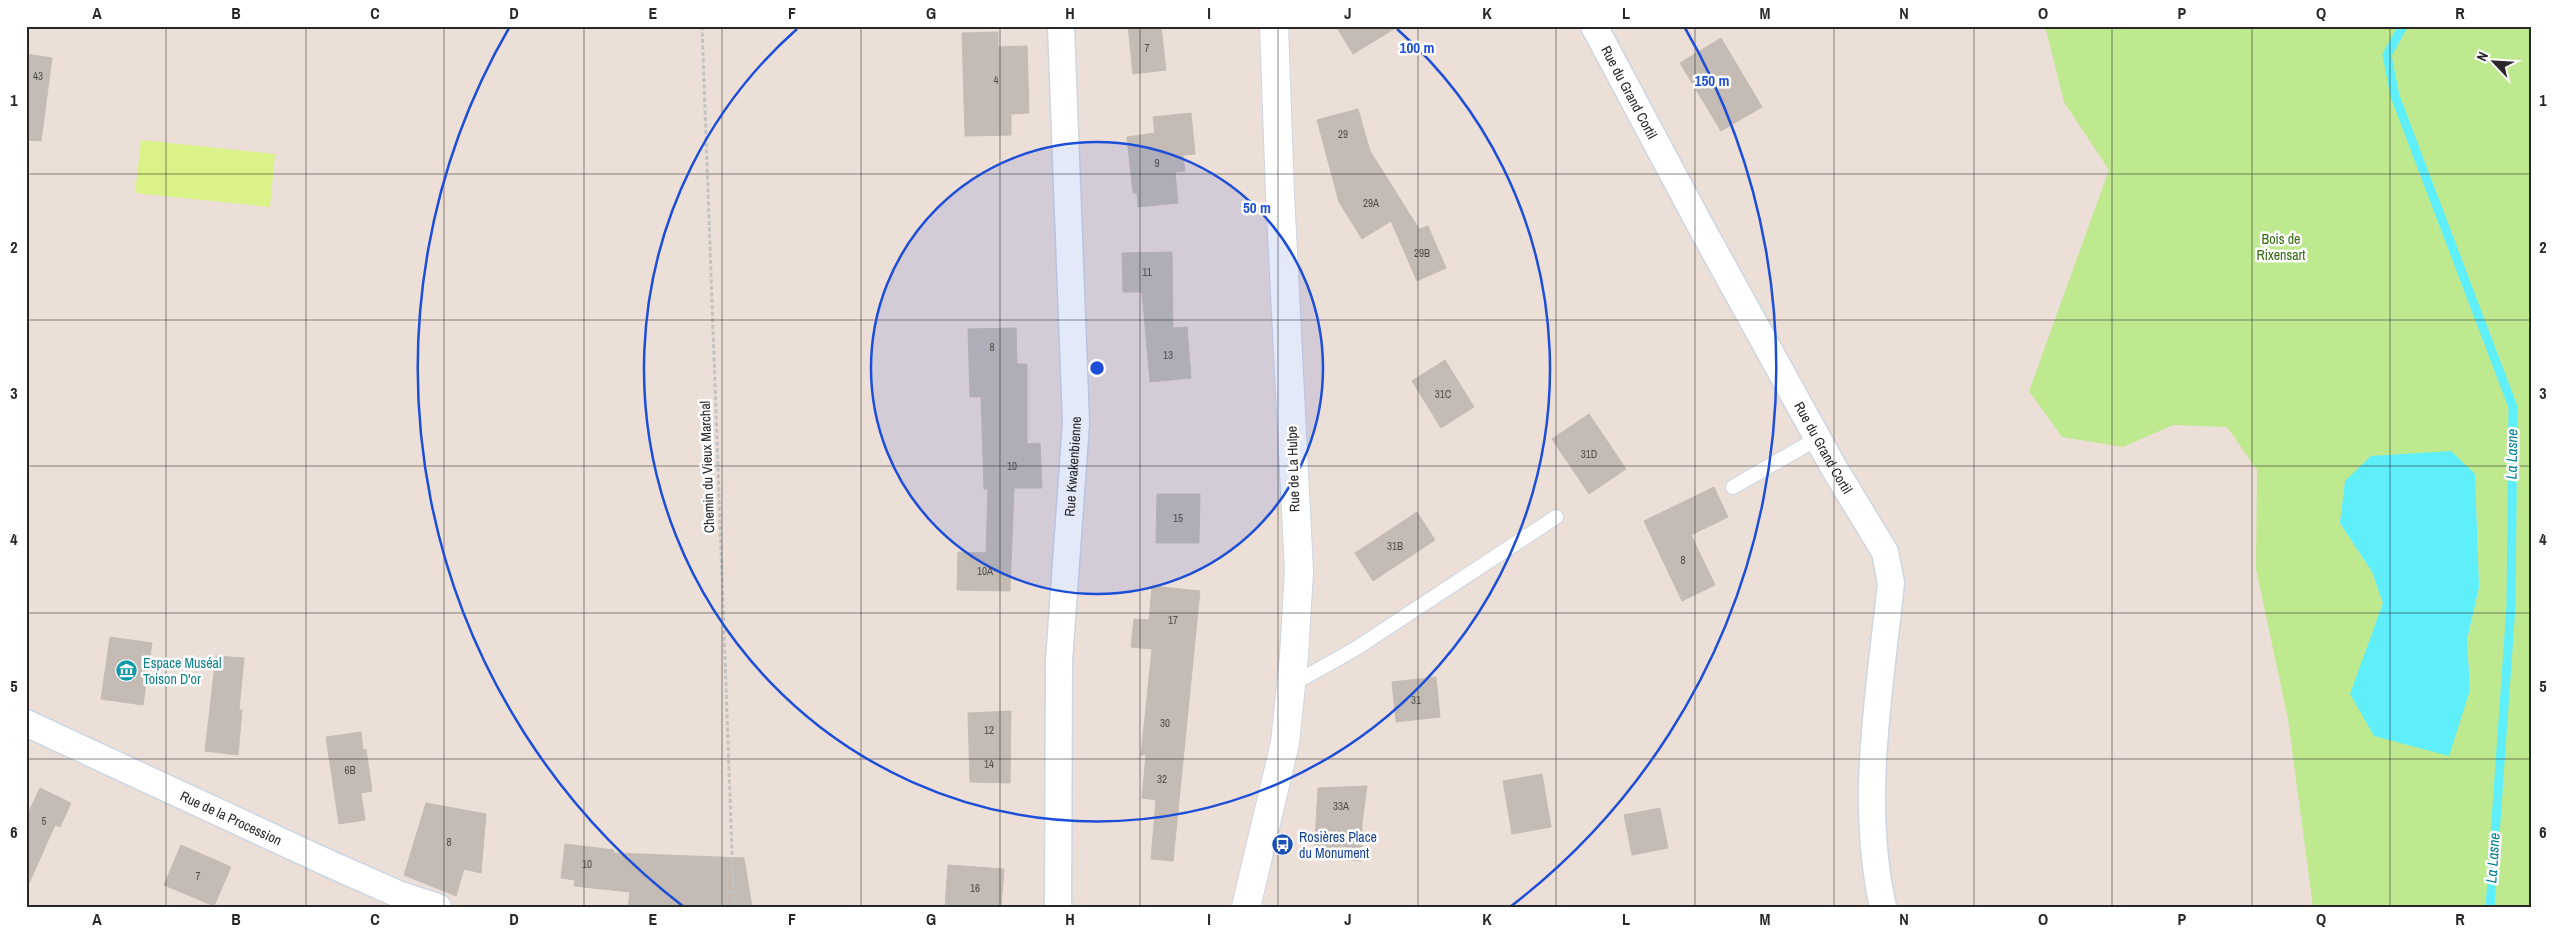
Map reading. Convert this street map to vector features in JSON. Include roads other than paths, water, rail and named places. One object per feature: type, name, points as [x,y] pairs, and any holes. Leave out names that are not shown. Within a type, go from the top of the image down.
[{"type":"street","name":"Rue Kwakenbienne","points":[[1058,907],[1059,660],[1076,423],[1061,26]]},
{"type":"street","name":"Rue de La Hulpe","points":[[1246,907],[1284,742],[1291,685],[1299,571],[1280,194],[1274,26]]},
{"type":"street","name":"Rue du Grand Cortil","points":[[1594,26],[1700,226],[1818,438],[1885,552],[1891,583],[1871,801],[1873,843],[1883,907]]},
{"type":"street","name":"Rue de la Procession","points":[[26,723],[338,868],[398,894],[438,907]]},
{"type":"lane","points":[[1733,487],[1818,438]]},
{"type":"lane","points":[[1291,685],[1355,649],[1556,517]]},
{"type":"water","points":[[2451,451],[2475,474],[2479,587],[2467,640],[2470,690],[2449,756],[2374,736],[2350,694],[2383,603],[2372,572],[2340,523],[2345,481],[2371,456]]},
{"type":"waterway","name":"La Lasne","points":[[2403,26],[2387,55],[2395,96],[2513,407],[2511,606],[2490,907]]},
{"type":"place","name":"Espace Muséal Toison D'or","points":[[127,671]]},
{"type":"place","name":"Rosières Place du Monument","points":[[1283,845]]},
{"type":"park label","name":"Bois de Rixensart","points":[[2281,248]]}]
